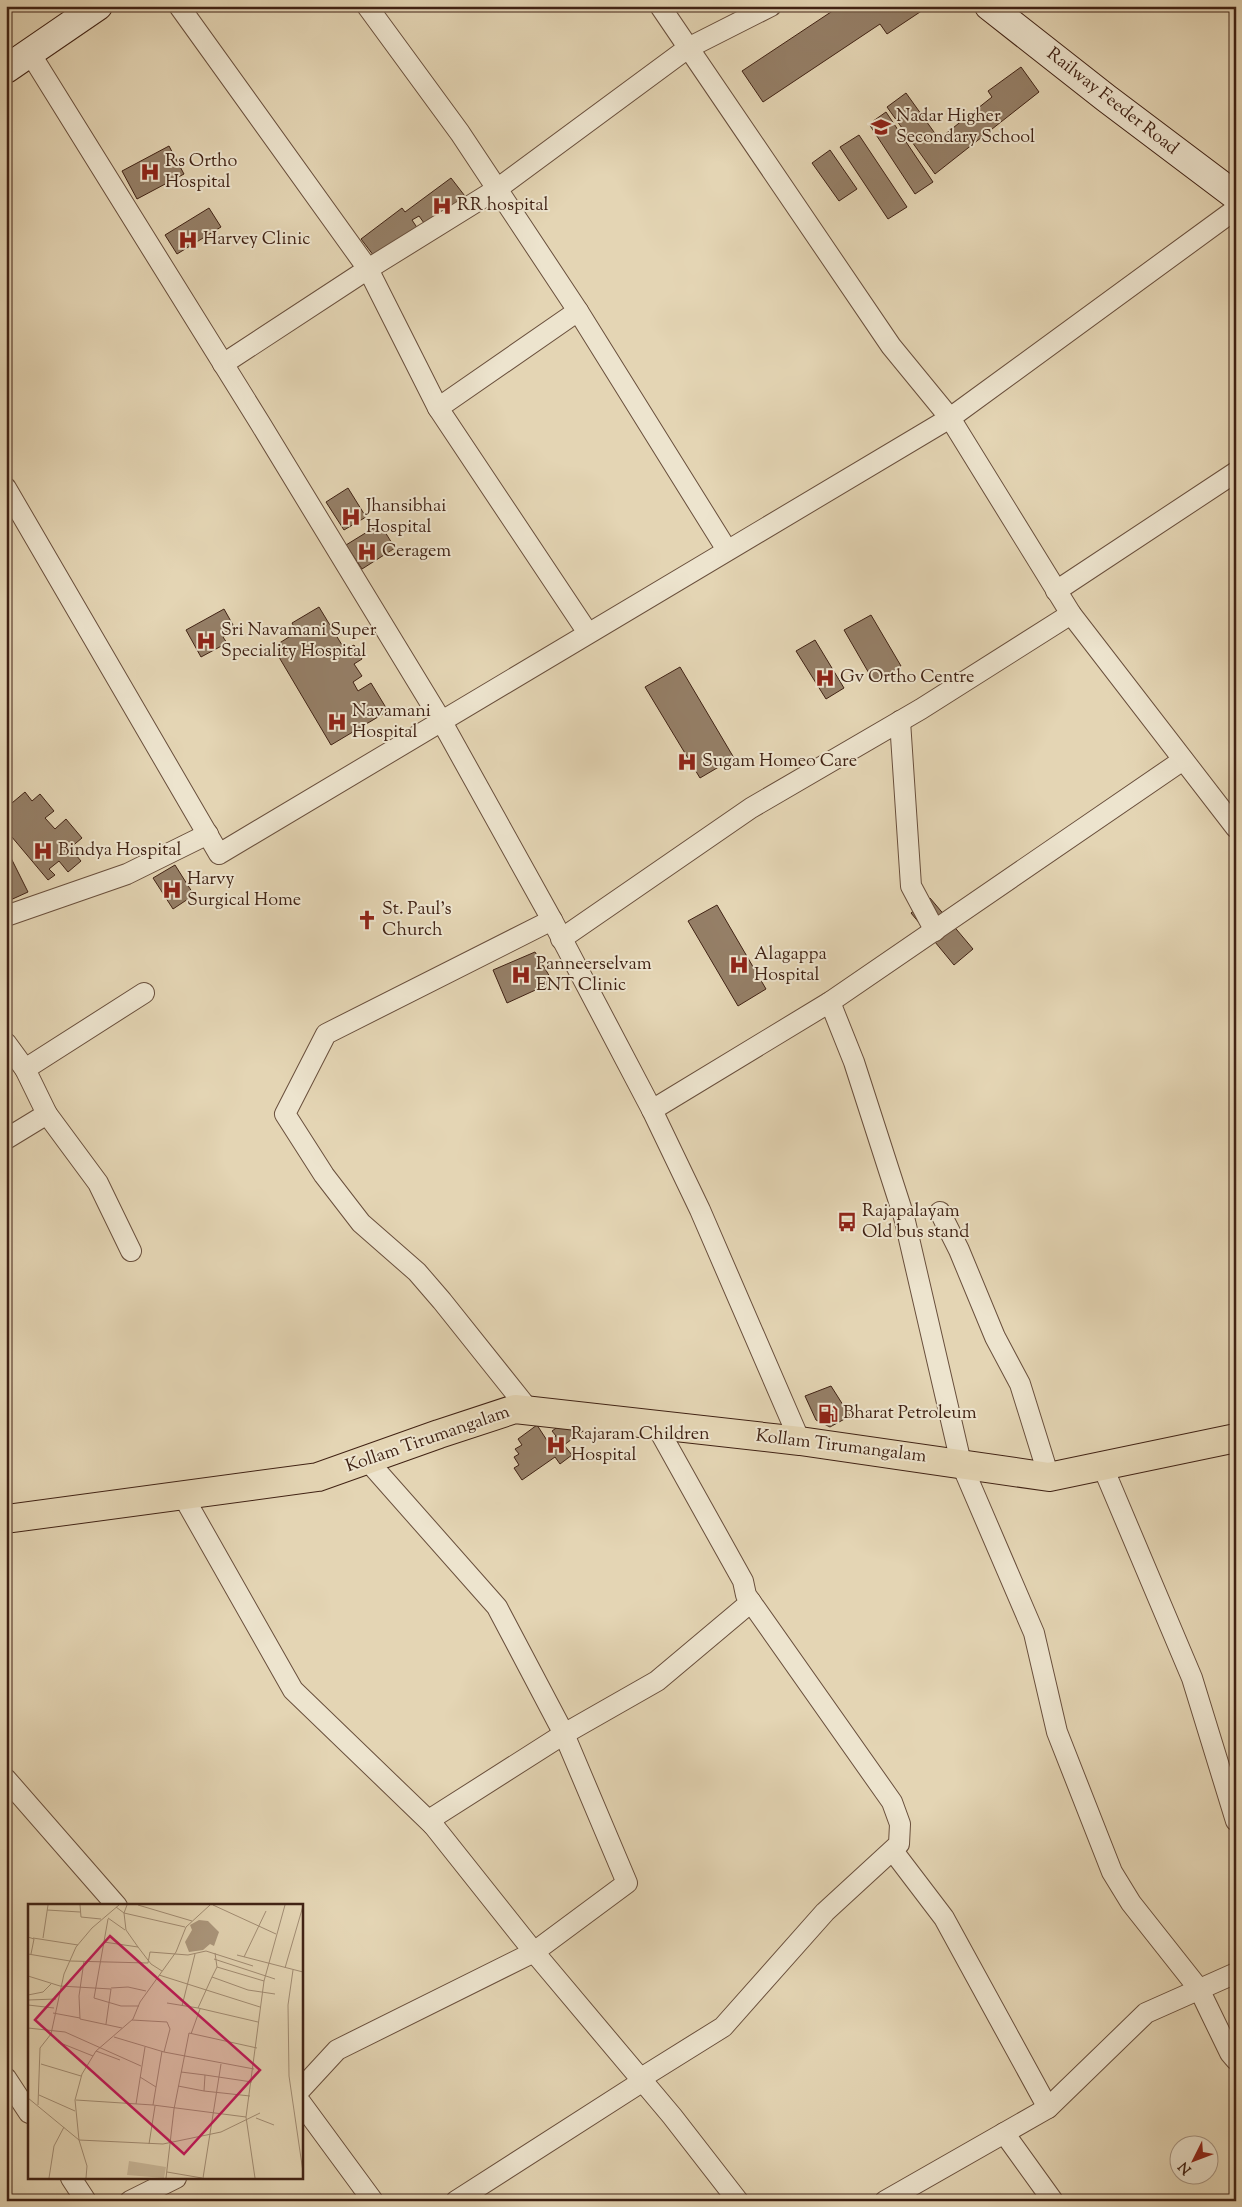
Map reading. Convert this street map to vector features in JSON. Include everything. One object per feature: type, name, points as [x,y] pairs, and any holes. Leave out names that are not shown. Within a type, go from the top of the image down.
[{"type":"highway","name":"Kollam Tirumangalam","points":[[6,1520],[318,1478],[515,1409],[800,1441],[1048,1477],[1236,1438]]},
{"type":"street","points":[[6,70],[98,6]]},
{"type":"street","points":[[179,6],[368,269],[438,408],[588,633]]},
{"type":"street","points":[[366,6],[460,133],[578,311],[727,550]]},
{"type":"street","points":[[660,6],[892,346],[950,418],[1071,614],[1236,828]]},
{"type":"street","points":[[223,364],[368,269],[497,189],[688,48],[772,6]]},
{"type":"street","name":"Railway Feeder Road","points":[[989,6],[1106,98],[1236,196]]},
{"type":"street","points":[[30,53],[442,722],[552,920],[652,1110],[700,1210],[800,1441]]},
{"type":"street","points":[[6,488],[219,854],[950,418],[1236,209]]},
{"type":"street","points":[[438,408],[578,311]]},
{"type":"street","points":[[1056,590],[1236,472]]},
{"type":"street","points":[[561,939],[752,808],[900,722],[1071,614]]},
{"type":"street","points":[[900,722],[911,886],[935,931]]},
{"type":"street","points":[[652,1110],[830,1002],[1183,760]]},
{"type":"street","points":[[6,916],[127,874],[208,834]]},
{"type":"street","points":[[529,1410],[436,1294],[416,1272],[361,1223],[324,1175],[285,1114],[326,1034],[552,920]]},
{"type":"street","points":[[25,1069],[144,992]]},
{"type":"street","points":[[830,1002],[854,1062],[904,1217],[961,1463],[1034,1633],[1057,1732],[1112,1872],[1130,1903],[1198,1989],[1230,2053],[1236,2060]]},
{"type":"street","points":[[6,1043],[25,1069],[46,1114],[98,1183],[131,1251]]},
{"type":"street","points":[[6,1139],[46,1114]]},
{"type":"street","points":[[940,1212],[959,1250],[995,1337],[1020,1384],[1048,1477]]},
{"type":"street","points":[[456,2201],[643,2081],[646,2075],[723,2027],[824,1912],[900,1844],[900,1824],[892,1802],[746,1596],[743,1581],[656,1425]]},
{"type":"street","points":[[302,2088],[337,2050],[534,1952],[627,1882],[564,1734],[497,1607],[367,1460]]},
{"type":"street","points":[[1102,1465],[1192,1678],[1236,1821]]},
{"type":"street","points":[[183,1496],[293,1690],[433,1825]]},
{"type":"street","points":[[738,2201],[643,2081],[534,1952],[428,1820],[564,1734],[657,1681],[751,1602]]},
{"type":"street","points":[[6,1780],[115,1904]]},
{"type":"street","points":[[893,1851],[944,1918],[1048,2108]]},
{"type":"street","points":[[885,2201],[916,2194],[1004,2133],[1048,2108],[1146,2013],[1236,1972]]},
{"type":"street","points":[[6,2078],[28,2111]]},
{"type":"street","points":[[302,2104],[373,2201]]},
{"type":"street","points":[[1004,2133],[1053,2201]]},
{"type":"street","points":[[72,2180],[86,2201]]},
{"type":"street","points":[[130,2201],[172,2180]]},
{"type":"building","points":[[840,6],[929,6],[887,34],[880,24],[763,102],[742,71]]},
{"type":"building","points":[[1021,67],[1039,92],[935,174],[887,107],[906,93],[939,139],[992,97],[988,91]]},
{"type":"building","points":[[886,112],[933,182],[915,194],[869,124]]},
{"type":"building","points":[[859,135],[907,207],[888,219],[840,147]]},
{"type":"building","points":[[169,146],[184,174],[137,199],[122,171]]},
{"type":"building","points":[[830,150],[857,189],[839,201],[812,163]]},
{"type":"building","points":[[451,178],[468,200],[429,230],[419,216],[412,220],[418,229],[377,260],[361,239],[402,208],[405,212]]},
{"type":"building","points":[[209,208],[221,227],[177,254],[165,235]]},
{"type":"building","points":[[348,488],[366,517],[344,530],[326,502]]},
{"type":"building","points":[[380,524],[395,548],[362,569],[346,545]]},
{"type":"building","points":[[319,607],[345,650],[354,645],[362,659],[354,664],[362,676],[353,682],[358,691],[371,683],[388,711],[331,745],[273,647],[297,632],[292,623]]},
{"type":"building","points":[[224,609],[233,625],[228,628],[230,633],[223,637],[227,643],[201,657],[186,630]]},
{"type":"building","points":[[871,615],[901,666],[874,682],[844,630]]},
{"type":"building","points":[[815,640],[844,688],[826,699],[796,651]]},
{"type":"building","points":[[680,667],[734,758],[700,778],[645,687]]},
{"type":"building","points":[[25,792],[32,801],[40,794],[54,811],[45,818],[55,829],[66,819],[82,838],[70,848],[81,861],[68,872],[59,861],[49,869],[55,875],[48,880],[6,830],[6,824],[10,821],[6,816],[6,808]]},
{"type":"building","points":[[10,856],[28,892],[6,902],[6,857]]},
{"type":"building","points":[[175,865],[194,895],[173,909],[153,878]]},
{"type":"building","points":[[930,898],[973,949],[954,965],[911,913]]},
{"type":"building","points":[[717,905],[766,989],[738,1006],[688,921]]},
{"type":"building","points":[[535,952],[553,982],[507,1003],[493,970]]},
{"type":"building","points":[[831,1386],[850,1416],[830,1427],[816,1420],[805,1396]]},
{"type":"building","points":[[572,1417],[583,1431],[564,1445],[572,1455],[560,1464],[555,1457],[522,1480],[514,1468],[519,1465],[514,1457],[519,1454],[515,1449],[522,1445],[518,1439],[537,1425],[548,1442],[556,1436],[552,1431]]},
{"type":"place","name":"Nadar Higher Secondary School","points":[[881,127]]},
{"type":"place","name":"Rs Ortho Hospital","points":[[150,172]]},
{"type":"place","name":"RR hospital","points":[[442,206]]},
{"type":"place","name":"Harvey Clinic","points":[[188,240]]},
{"type":"place","name":"Jhansibhai Hospital","points":[[351,517]]},
{"type":"place","name":"Ceragem","points":[[367,552]]},
{"type":"place","name":"Sri Navamani Super Speciality Hospital","points":[[206,641]]},
{"type":"place","name":"Gv Ortho Centre","points":[[825,678]]},
{"type":"place","name":"Navamani Hospital","points":[[337,722]]},
{"type":"place","name":"Sugam Homeo Care","points":[[687,762]]},
{"type":"place","name":"Bindya Hospital","points":[[43,851]]},
{"type":"place","name":"Harvy Surgical Home","points":[[172,890]]},
{"type":"place","name":"St. Paul's Church","points":[[367,920]]},
{"type":"place","name":"Alagappa Hospital","points":[[739,965]]},
{"type":"place","name":"Panneerselvam ENT Clinic","points":[[521,975]]},
{"type":"place","name":"Rajapalayam Old bus stand","points":[[847,1222]]},
{"type":"place","name":"Bharat Petroleum","points":[[828,1414]]},
{"type":"place","name":"Rajaram Children Hospital","points":[[556,1445]]}]
